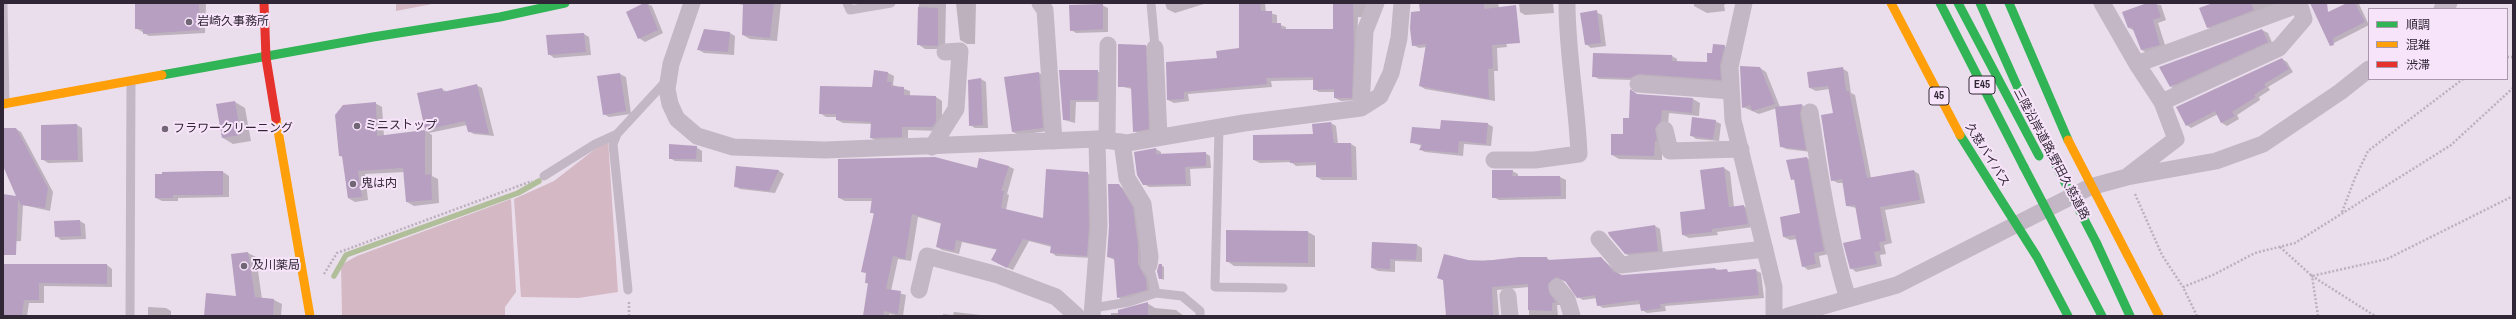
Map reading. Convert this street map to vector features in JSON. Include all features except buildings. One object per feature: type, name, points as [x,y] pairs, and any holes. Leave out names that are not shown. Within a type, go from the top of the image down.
[{"type":"main road","points":[[264,3],[266,58],[310,316]]},
{"type":"main road","points":[[4,104],[266,58],[373,37],[500,17],[565,3]]},
{"type":"main road","name":"久慈バイパス","points":[[1891,3],[1951,120],[2037,257],[2068,316]]},
{"type":"main road","name":"E45","points":[[1940,3],[2102,316]]},
{"type":"main road","name":"三陸沿岸道路;野田久慈道路","points":[[1958,3],[2041,159]]},
{"type":"main road","points":[[1980,3],[2021,96]]},
{"type":"main road","points":[[2009,3],[2068,140],[2159,316]]},
{"type":"main road","points":[[2047,147],[2096,242],[2130,316]]},
{"type":"main road","name":"三陸沿岸道路;野田久慈道路","points":[[2057,191],[2068,212]]},
{"type":"main road","points":[[2037,257],[2078,316]]},
{"type":"main road","points":[[2093,260],[2122,316]]},
{"type":"street","points":[[692,3],[669,77],[667,89],[670,104],[677,119],[698,136],[733,147],[825,150],[1159,138],[1218,128],[1361,108],[1380,96],[1391,73],[1400,38],[1402,3]]},
{"type":"street","points":[[1040,3],[1045,10],[1054,141]]},
{"type":"street","points":[[1361,108],[1365,31],[1376,3]]},
{"type":"street","points":[[1494,160],[1535,160],[1578,154],[1578,131],[1570,75],[1567,3]]},
{"type":"street","points":[[1744,3],[1730,67],[1733,120],[1774,287],[1774,316]]},
{"type":"street","points":[[2102,3],[2137,64],[2162,102],[2176,139],[2127,177]]},
{"type":"street","points":[[2137,64],[2299,3],[2304,19],[2279,48],[2162,102]]},
{"type":"street","points":[[1093,312],[1099,226],[1108,140],[1108,45]]},
{"type":"street","points":[[1155,48],[1159,138]]},
{"type":"street","points":[[932,147],[956,108],[960,51],[946,52]]},
{"type":"street","points":[[1788,316],[1897,285],[2090,187],[2127,177],[2216,161],[2263,144],[2340,92],[2368,70]]},
{"type":"street","points":[[1638,84],[1731,91]]},
{"type":"street","points":[[1810,112],[1824,200],[1837,265],[1848,299]]},
{"type":"street","points":[[1665,130],[1670,152],[1741,149]]},
{"type":"street","points":[[1108,140],[1127,178],[1143,204],[1150,257],[1149,265]]},
{"type":"street","points":[[1599,239],[1620,265],[1765,249]]},
{"type":"street","points":[[919,290],[927,256],[998,275],[1056,297],[1077,316]]},
{"type":"street","points":[[1557,287],[1567,299],[1572,316]]},
{"type":"street","points":[[1508,296],[1510,316]]},
{"type":"lane","points":[[3,3],[4,104]]},
{"type":"lane","points":[[847,3],[850,10],[891,3]]},
{"type":"lane","points":[[1151,3],[1155,48]]},
{"type":"lane","points":[[628,290],[616,192],[613,144],[618,134],[642,110],[669,77]]},
{"type":"lane","points":[[130,316],[131,82]]},
{"type":"lane","points":[[1218,128],[1215,287],[1283,288]]},
{"type":"lane","points":[[544,176],[595,144],[618,134]]},
{"type":"lane","points":[[1149,265],[1156,293]]},
{"type":"lane","points":[[1093,312],[1156,293],[1182,296],[1200,311],[1200,316]]},
{"type":"path","points":[[2342,213],[2355,178],[2368,152],[2462,80]]},
{"type":"path","points":[[2183,287],[2213,275],[2255,253],[2295,243],[2451,145],[2513,88]]},
{"type":"path","points":[[320,279],[338,253],[544,176]]},
{"type":"path","points":[[2127,177],[2162,255],[2183,287],[2197,316]]},
{"type":"path","points":[[2312,276],[2387,259],[2513,196]]},
{"type":"path","points":[[2280,247],[2312,276],[2375,316]]},
{"type":"path","points":[[2312,276],[2318,316]]},
{"type":"shaded area","points":[[396,3],[437,3],[396,11]]},
{"type":"shaded area","points":[[608,139],[618,292],[578,298],[521,297],[514,199],[554,181]]},
{"type":"shaded area","points":[[511,199],[516,292],[505,307],[505,316],[342,316],[341,265],[357,256]]},
{"type":"waterway","points":[[334,276],[346,255],[518,193],[539,181]]},
{"type":"traffic: fast","points":[[162,75],[373,37],[500,17],[565,3]]},
{"type":"traffic: fast","points":[[1940,3],[2024,167]]},
{"type":"traffic: fast","points":[[1958,3],[2039,156]]},
{"type":"traffic: fast","points":[[1980,3],[2018,88]]},
{"type":"traffic: fast","points":[[2009,3],[2068,140]]},
{"type":"traffic: fast","points":[[1960,135],[1992,186]]},
{"type":"traffic: fast","points":[[2048,150],[2096,242],[2130,316]]},
{"type":"traffic: fast","points":[[2024,167],[2102,316]]},
{"type":"traffic: fast","points":[[1992,186],[2037,257],[2068,316]]},
{"type":"traffic: slow","points":[[1891,3],[1960,135]]},
{"type":"traffic: slow","points":[[3,104],[162,75]]},
{"type":"traffic: slow","points":[[276,119],[310,316]]},
{"type":"traffic: slow","points":[[2068,140],[2159,316]]},
{"type":"traffic: jam","points":[[264,3],[266,58],[276,119]]},
{"type":"place","name":"岩崎久事務所","points":[[189,22]]},
{"type":"place","name":"ミニストップ","points":[[357,126]]},
{"type":"place","name":"フラワークリーニング","points":[[165,129]]},
{"type":"place","name":"鬼は内","points":[[353,184]]},
{"type":"place","name":"及川薬局","points":[[244,266]]}]
